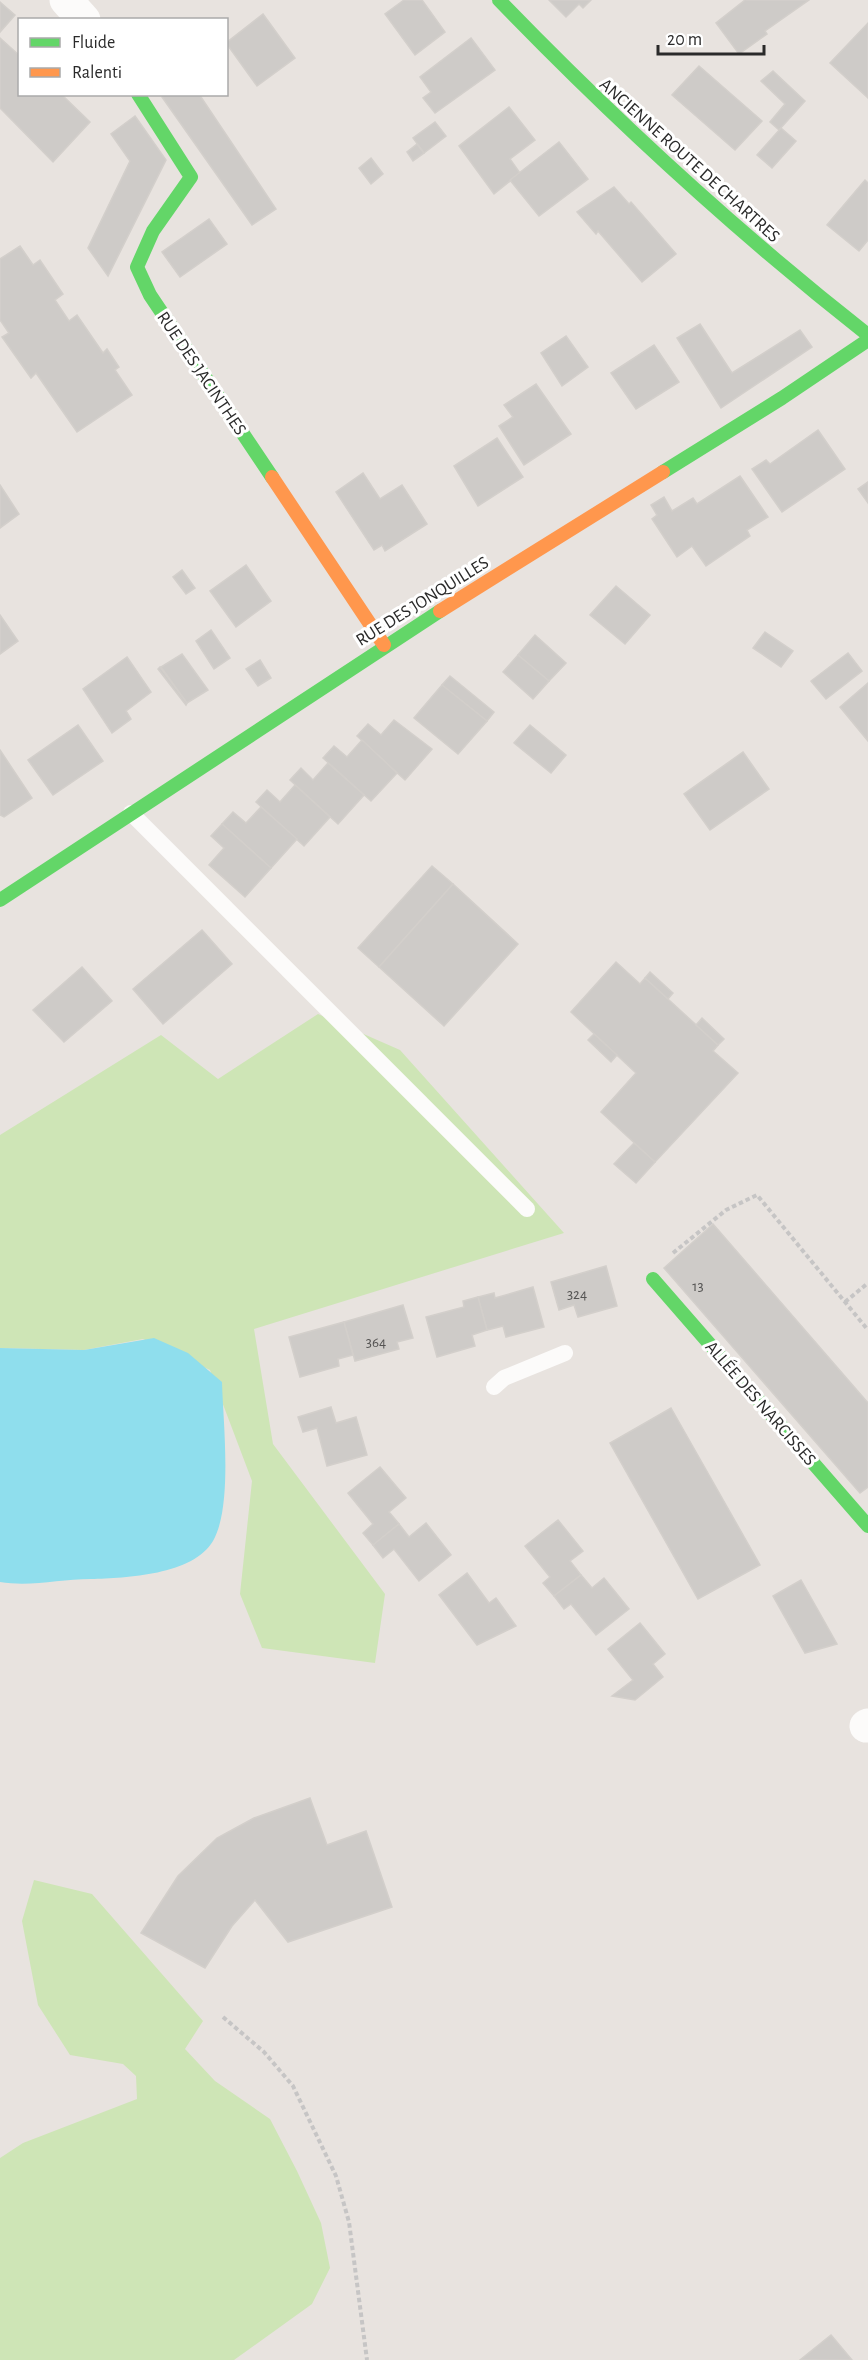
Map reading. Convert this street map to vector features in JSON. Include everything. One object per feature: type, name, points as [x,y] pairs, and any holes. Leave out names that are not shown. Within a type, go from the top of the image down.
[{"type":"street","points":[[66,0],[82,18]]},
{"type":"street","name":"ANCIENNE ROUTE DE CHARTRES","points":[[499,0],[592,97],[783,269],[868,338]]},
{"type":"street","name":"RUE DES JACINTHES","points":[[139,96],[191,177],[153,231],[137,267],[150,295],[384,645]]},
{"type":"street","name":"RUE DES JONQUILLES","points":[[0,900],[384,645],[782,398],[868,338]]},
{"type":"street","name":"ALLÉE DES NARCISSES","points":[[653,1279],[868,1526]]},
{"type":"lane","points":[[131,813],[527,1209]]},
{"type":"lane","points":[[494,1387],[504,1378],[565,1353]]},
{"type":"path","points":[[653,1279],[649,1273],[726,1210],[757,1194],[868,1330]]},
{"type":"path","points":[[845,1302],[868,1283]]},
{"type":"path","points":[[223,2017],[264,2052],[293,2086],[336,2176],[350,2222],[367,2360]]},
{"type":"green space","points":[[318,1014],[400,1050],[564,1233],[254,1329],[273,1444],[385,1594],[375,1663],[262,1648],[240,1594],[252,1481],[210,1370],[143,1339],[84,1350],[0,1348],[0,1135],[161,1035],[218,1079]]},
{"type":"green space","points":[[34,1880],[92,1894],[203,2021],[185,2049],[215,2081],[270,2119],[321,2223],[330,2268],[312,2304],[234,2360],[0,2360],[0,2158],[23,2143],[137,2099],[136,2076],[123,2064],[70,2055],[38,2005],[22,1921]]},
{"type":"water","points":[[154,1338],[188,1353],[222,1382],[225,1486],[219,1526],[213,1541],[190,1561],[175,1568],[140,1576],[34,1583],[0,1582],[0,1348],[84,1350]]},
{"type":"building","points":[[404,0],[422,0],[445,32],[415,55],[385,14]]},
{"type":"building","points":[[549,0],[591,0],[583,8],[579,4],[566,17]]},
{"type":"building","points":[[745,0],[809,0],[765,31],[767,34],[739,54],[716,23]]},
{"type":"building","points":[[0,2],[15,15],[0,32]]},
{"type":"building","points":[[263,14],[295,58],[257,86],[228,46],[228,41]]},
{"type":"building","points":[[868,23],[868,98],[830,63]]},
{"type":"building","points":[[0,38],[18,54],[18,96],[63,96],[90,122],[53,162],[0,108]]},
{"type":"building","points":[[471,38],[495,70],[435,113],[423,98],[431,92],[420,77]]},
{"type":"building","points":[[699,66],[762,121],[735,150],[672,95]]},
{"type":"building","points":[[773,71],[805,101],[779,130],[770,122],[785,104],[761,81]]},
{"type":"building","points":[[200,96],[276,209],[252,225],[162,97]]},
{"type":"building","points":[[509,107],[535,140],[510,159],[520,173],[494,194],[459,146]]},
{"type":"building","points":[[135,116],[166,160],[108,276],[88,248],[130,161],[111,134]]},
{"type":"building","points":[[435,122],[446,136],[424,153],[413,138]]},
{"type":"building","points":[[781,128],[796,141],[772,168],[757,155]]},
{"type":"building","points":[[559,142],[588,179],[539,216],[510,180]]},
{"type":"building","points":[[417,144],[424,153],[413,161],[407,152]]},
{"type":"building","points":[[371,158],[383,174],[371,184],[359,168]]},
{"type":"building","points":[[865,180],[868,183],[868,240],[859,251],[827,225]]},
{"type":"building","points":[[614,187],[629,204],[631,202],[676,254],[642,282],[598,231],[596,234],[577,212]]},
{"type":"building","points":[[209,219],[227,244],[180,277],[162,252]]},
{"type":"building","points":[[20,246],[33,265],[40,260],[63,294],[55,300],[69,321],[77,315],[103,353],[107,349],[119,367],[115,370],[132,395],[77,432],[36,373],[31,378],[2,337],[9,333],[0,320],[0,259]]},
{"type":"building","points":[[700,324],[732,373],[800,330],[812,347],[721,408],[677,338]]},
{"type":"building","points":[[566,336],[588,367],[562,386],[541,353]]},
{"type":"building","points":[[654,345],[679,382],[636,409],[611,373]]},
{"type":"building","points":[[536,384],[571,434],[524,465],[499,426],[513,417],[504,405]]},
{"type":"building","points":[[818,430],[845,469],[782,512],[752,469],[766,460],[770,464]]},
{"type":"building","points":[[497,438],[523,477],[478,506],[454,466]]},
{"type":"building","points":[[363,473],[380,499],[402,485],[427,524],[385,551],[382,545],[374,550],[336,492]]},
{"type":"building","points":[[740,476],[768,517],[747,530],[750,536],[706,566],[692,546],[677,557],[652,519],[657,515],[651,505],[664,497],[672,511],[693,498],[697,504]]},
{"type":"building","points":[[868,482],[868,503],[858,489]]},
{"type":"building","points":[[0,485],[19,514],[0,528]]},
{"type":"building","points":[[246,565],[271,601],[236,627],[210,591]]},
{"type":"building","points":[[182,570],[195,588],[186,594],[173,577]]},
{"type":"building","points":[[616,586],[650,615],[625,644],[590,615]]},
{"type":"building","points":[[0,615],[18,641],[0,654]]},
{"type":"building","points":[[211,630],[230,658],[214,669],[196,641]]},
{"type":"building","points":[[765,632],[793,651],[781,667],[753,648]]},
{"type":"building","points":[[535,635],[566,663],[549,681],[518,655]]},
{"type":"building","points":[[848,653],[862,671],[826,699],[811,681]]},
{"type":"building","points":[[182,654],[208,690],[187,703],[161,667]]},
{"type":"building","points":[[518,655],[549,681],[533,699],[503,672]]},
{"type":"building","points":[[127,657],[151,692],[126,711],[131,719],[112,733],[83,689]]},
{"type":"building","points":[[260,660],[271,678],[258,686],[246,669]]},
{"type":"building","points":[[160,667],[187,703],[186,705],[158,669]]},
{"type":"building","points":[[450,676],[494,712],[487,721],[442,685]]},
{"type":"building","points":[[868,683],[868,741],[840,707]]},
{"type":"building","points":[[442,685],[487,721],[458,754],[414,718]]},
{"type":"building","points":[[394,720],[432,749],[405,780],[357,736],[368,724],[381,735]]},
{"type":"building","points":[[78,725],[103,761],[53,795],[28,760]]},
{"type":"building","points":[[530,725],[566,755],[551,773],[514,743]]},
{"type":"building","points":[[362,740],[397,773],[371,801],[323,758],[334,746],[347,757]]},
{"type":"building","points":[[0,750],[32,798],[4,817],[0,815]]},
{"type":"building","points":[[743,752],[769,789],[710,830],[684,794]]},
{"type":"building","points":[[328,763],[364,795],[338,824],[290,780],[301,768],[313,780]]},
{"type":"building","points":[[295,785],[330,817],[304,846],[256,802],[267,790],[280,802]]},
{"type":"building","points":[[261,807],[297,839],[271,868],[222,824],[233,812],[246,823]]},
{"type":"building","points":[[222,824],[271,868],[245,897],[209,865],[224,848],[211,836]]},
{"type":"building","points":[[432,866],[453,884],[379,967],[358,948]]},
{"type":"building","points":[[453,884],[518,944],[444,1026],[379,967]]},
{"type":"building","points":[[202,930],[232,964],[163,1024],[133,989]]},
{"type":"building","points":[[616,962],[640,984],[645,978],[718,1045],[713,1051],[738,1073],[655,1162],[601,1112],[636,1073],[571,1012]]},
{"type":"building","points":[[82,967],[112,1001],[64,1042],[33,1010]]},
{"type":"building","points":[[650,972],[673,993],[668,999],[645,978]]},
{"type":"building","points":[[702,1018],[724,1039],[718,1045],[696,1025]]},
{"type":"building","points":[[594,1034],[617,1055],[611,1062],[588,1040]]},
{"type":"building","points":[[634,1143],[655,1162],[636,1183],[614,1164]]},
{"type":"building","points":[[713,1224],[868,1403],[868,1487],[860,1493],[664,1268]]},
{"type":"building","points":[[606,1266],[617,1306],[578,1317],[574,1305],[559,1310],[551,1282]]},
{"type":"building","points":[[533,1287],[544,1327],[506,1337],[503,1326],[487,1330],[478,1297],[494,1293],[495,1298]]},
{"type":"building","points":[[478,1297],[487,1330],[472,1335],[475,1346],[437,1357],[426,1317],[464,1307],[463,1301]]},
{"type":"building","points":[[403,1305],[413,1338],[397,1342],[399,1349],[355,1361],[344,1322]]},
{"type":"building","points":[[344,1322],[353,1355],[338,1359],[339,1366],[300,1377],[289,1337]]},
{"type":"building","points":[[331,1407],[336,1423],[356,1417],[367,1455],[327,1466],[317,1428],[303,1432],[298,1417]]},
{"type":"building","points":[[671,1408],[760,1565],[698,1599],[610,1443]]},
{"type":"building","points":[[380,1467],[406,1498],[389,1512],[399,1524],[373,1545],[363,1533],[373,1524],[348,1493]]},
{"type":"building","points":[[558,1520],[583,1551],[570,1561],[581,1575],[554,1596],[543,1583],[550,1577],[525,1546]]},
{"type":"building","points":[[426,1523],[451,1555],[419,1581],[394,1549],[383,1558],[373,1545],[399,1524],[409,1537]]},
{"type":"building","points":[[467,1573],[489,1603],[496,1598],[516,1626],[477,1645],[439,1595]]},
{"type":"building","points":[[581,1575],[592,1588],[604,1578],[629,1609],[596,1635],[571,1604],[564,1609],[554,1596]]},
{"type":"building","points":[[801,1580],[837,1644],[805,1653],[773,1596]]},
{"type":"building","points":[[640,1623],[665,1654],[653,1664],[663,1677],[635,1700],[612,1696],[633,1680],[608,1649]]},
{"type":"building","points":[[310,1798],[327,1845],[366,1831],[392,1907],[288,1942],[255,1900],[232,1926],[205,1968],[141,1933],[178,1876],[217,1838],[254,1818]]},
{"type":"building","points":[[831,2335],[852,2360],[800,2360]]},
{"type":"traffic: fast","points":[[499,0],[632,132],[678,174],[771,256],[868,335]]},
{"type":"traffic: fast","points":[[139,96],[191,177],[153,231],[137,267],[150,295],[272,477]]},
{"type":"traffic: fast","points":[[663,472],[782,398],[868,340]]},
{"type":"traffic: fast","points":[[0,900],[440,611]]},
{"type":"traffic: fast","points":[[653,1279],[868,1526]]},
{"type":"traffic: slow","points":[[440,611],[663,472]]},
{"type":"traffic: slow","points":[[272,477],[384,645]]}]
